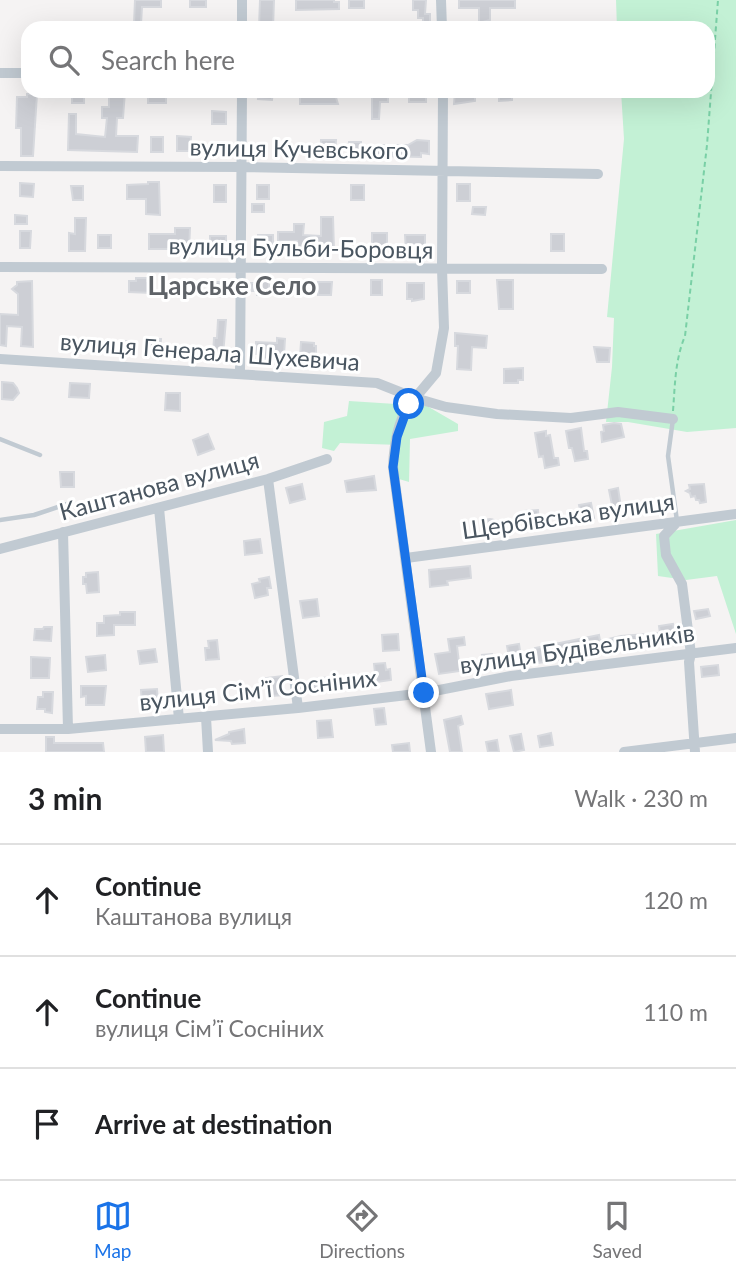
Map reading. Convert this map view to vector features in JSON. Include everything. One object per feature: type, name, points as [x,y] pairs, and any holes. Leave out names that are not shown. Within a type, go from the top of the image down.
[{"type":"street","points":[[242,0],[242,21]]},
{"type":"street","points":[[441,0],[442,21]]},
{"type":"street","points":[[0,73],[21,73]]},
{"type":"street","points":[[240,374],[243,98]]},
{"type":"street","points":[[431,752],[393,467],[400,427],[407,408],[436,373],[444,328],[443,98]]},
{"type":"street","name":"вулиця Кучевського","points":[[0,166],[243,167],[598,174]]},
{"type":"street","name":"вулиця Бульби-Боровця","points":[[0,267],[602,269]]},
{"type":"street","name":"вулиця Генерала Шухевича","points":[[0,359],[377,383],[446,407],[497,414],[571,418],[618,412],[673,419]]},
{"type":"street","name":"Каштанова вулиця","points":[[0,549],[268,479],[327,460]]},
{"type":"street","points":[[268,479],[298,708]]},
{"type":"street","points":[[159,508],[179,719]]},
{"type":"street","name":"Щербівська вулиця","points":[[406,558],[736,514]]},
{"type":"street","points":[[677,522],[664,536],[666,555],[682,584],[691,654],[689,663],[695,747]]},
{"type":"street","points":[[63,532],[68,729]]},
{"type":"street","name":"вулиця Будівельників","points":[[424,693],[511,676],[736,648]]},
{"type":"street","name":"вулиця Сім’ї Сосніних","points":[[0,729],[68,729],[298,708],[424,693]]},
{"type":"street","points":[[206,717],[208,752]]},
{"type":"street","points":[[624,752],[695,747],[736,738]]},
{"type":"lane","points":[[673,419],[668,456],[677,522]]},
{"type":"lane","points":[[0,439],[40,455]]},
{"type":"lane","points":[[0,520],[34,515],[67,504]]},
{"type":"path","points":[[715,42],[719,0]]},
{"type":"path","points":[[673,419],[675,377],[685,336],[710,98]]},
{"type":"green space","points":[[616,0],[736,0],[736,428],[687,432],[628,422],[606,422],[614,318],[607,317],[624,139],[621,98],[715,98],[715,21],[617,21]]},
{"type":"green space","points":[[349,401],[427,406],[458,424],[458,431],[410,439],[409,482],[399,479],[397,470],[400,445],[340,443],[334,451],[322,448],[324,422],[347,416]]},
{"type":"green space","points":[[736,520],[736,634],[717,576],[686,580],[658,576],[656,534]]},
{"type":"building","points":[[135,0],[161,0],[161,7],[142,7],[141,21],[134,21]]},
{"type":"building","points":[[190,0],[206,0],[206,7],[190,7]]},
{"type":"building","points":[[260,0],[274,0],[273,21],[259,21]]},
{"type":"building","points":[[296,0],[334,0],[339,2],[339,9],[296,10]]},
{"type":"building","points":[[349,0],[364,0],[364,8],[349,8]]},
{"type":"building","points":[[413,0],[426,0],[425,14],[430,14],[430,21],[418,18],[418,10],[413,10]]},
{"type":"building","points":[[459,0],[515,0],[515,8],[490,8],[490,20],[486,21],[479,21],[479,8],[459,8]]},
{"type":"building","points":[[17,97],[37,98],[33,156],[21,156],[21,128],[16,128]]},
{"type":"building","points":[[72,98],[84,98],[84,103],[72,103]]},
{"type":"building","points":[[109,98],[124,98],[123,118],[117,118],[116,136],[138,136],[137,152],[68,150],[69,114],[76,114],[76,134],[105,137],[107,118],[102,118],[102,107],[109,107]]},
{"type":"building","points":[[148,98],[166,98],[166,103],[148,103]]},
{"type":"building","points":[[300,98],[336,98],[338,104],[300,104]]},
{"type":"building","points":[[372,98],[388,98],[388,102],[380,102],[379,119],[372,119]]},
{"type":"building","points":[[409,98],[426,98],[426,102],[409,102]]},
{"type":"building","points":[[454,98],[475,98],[475,101],[454,104]]},
{"type":"building","points":[[499,98],[512,98],[512,100],[499,101]]},
{"type":"building","points":[[212,111],[226,112],[226,124],[212,124]]},
{"type":"building","points":[[177,136],[191,137],[190,151],[177,151]]},
{"type":"building","points":[[151,137],[163,137],[163,152],[151,152]]},
{"type":"building","points":[[321,140],[336,140],[335,156],[320,156]]},
{"type":"building","points":[[417,140],[429,141],[429,154],[421,153],[421,157],[377,156],[377,145],[408,145]]},
{"type":"building","points":[[349,142],[361,142],[361,153],[348,153]]},
{"type":"building","points":[[159,182],[160,215],[146,214],[146,199],[127,199],[127,185]]},
{"type":"building","points":[[20,183],[34,184],[33,197],[20,196]]},
{"type":"building","points":[[457,184],[470,184],[470,201],[457,201]]},
{"type":"building","points":[[214,185],[226,185],[226,202],[214,202]]},
{"type":"building","points":[[257,185],[269,185],[269,199],[257,199]]},
{"type":"building","points":[[351,185],[364,185],[364,200],[351,200]]},
{"type":"building","points":[[71,186],[83,186],[83,200],[73,200]]},
{"type":"building","points":[[252,204],[264,204],[264,212],[252,212]]},
{"type":"building","points":[[473,207],[486,207],[485,215],[472,214]]},
{"type":"building","points":[[15,215],[27,216],[27,224],[15,224]]},
{"type":"building","points":[[321,217],[333,217],[334,250],[297,250],[297,241],[278,241],[278,232],[294,232],[294,224],[304,224],[303,235],[321,236]]},
{"type":"building","points":[[75,218],[86,218],[85,251],[69,251],[69,233],[75,234]]},
{"type":"building","points":[[175,228],[190,228],[189,252],[149,249],[149,234],[175,234]]},
{"type":"building","points":[[20,231],[31,231],[30,248],[20,248]]},
{"type":"building","points":[[372,233],[387,233],[387,250],[372,250]]},
{"type":"building","points":[[551,234],[564,234],[564,251],[551,251]]},
{"type":"building","points":[[98,235],[111,235],[111,248],[98,248]]},
{"type":"building","points":[[258,235],[273,235],[273,249],[258,249]]},
{"type":"building","points":[[405,235],[425,235],[425,252],[406,252]]},
{"type":"building","points":[[210,236],[226,236],[226,255],[218,255],[218,250],[210,250]]},
{"type":"building","points":[[136,278],[153,281],[152,293],[129,292],[129,281],[136,281]]},
{"type":"building","points":[[260,280],[269,280],[269,295],[257,295],[257,291],[252,291],[251,283],[260,283]]},
{"type":"building","points":[[371,280],[382,280],[382,295],[371,295]]},
{"type":"building","points":[[497,280],[513,280],[513,309],[499,309]]},
{"type":"building","points":[[32,281],[33,347],[21,346],[22,327],[7,326],[6,346],[0,345],[0,314],[18,315],[18,294],[12,289],[17,282]]},
{"type":"building","points":[[457,281],[470,281],[470,293],[457,293]]},
{"type":"building","points":[[213,282],[225,282],[225,296],[213,297]]},
{"type":"building","points":[[318,282],[332,282],[331,295],[318,295]]},
{"type":"building","points":[[407,283],[424,283],[424,299],[407,299]]},
{"type":"building","points":[[218,320],[226,320],[223,355],[213,354]]},
{"type":"building","points":[[455,333],[487,336],[486,348],[472,347],[471,370],[457,369],[458,346],[455,346]]},
{"type":"building","points":[[277,338],[285,339],[284,355],[271,354],[270,359],[263,359],[264,354],[256,354],[256,342],[277,343]]},
{"type":"building","points":[[149,339],[161,339],[160,352],[148,352]]},
{"type":"building","points":[[119,341],[131,341],[131,351],[118,350]]},
{"type":"building","points":[[301,342],[314,343],[316,358],[300,357]]},
{"type":"building","points":[[594,347],[610,348],[609,362],[597,362]]},
{"type":"building","points":[[523,368],[523,380],[518,380],[518,383],[504,383],[504,369]]},
{"type":"building","points":[[2,382],[13,383],[17,388],[19,393],[13,400],[2,399]]},
{"type":"building","points":[[70,383],[90,384],[89,398],[69,397]]},
{"type":"building","points":[[166,393],[180,393],[180,411],[165,410]]},
{"type":"building","points":[[621,424],[624,437],[602,442],[603,425]]},
{"type":"building","points":[[581,428],[584,451],[587,451],[588,459],[575,461],[566,431]]},
{"type":"building","points":[[546,431],[546,436],[550,435],[554,458],[558,458],[559,465],[545,468],[543,456],[539,457],[535,433]]},
{"type":"building","points":[[208,434],[214,449],[198,455],[193,440]]},
{"type":"building","points":[[60,472],[74,472],[74,487],[61,487]]},
{"type":"building","points":[[374,476],[376,490],[347,492],[345,481]]},
{"type":"building","points":[[302,484],[305,499],[290,503],[286,488]]},
{"type":"building","points":[[704,484],[706,502],[700,503],[686,491],[690,489],[689,485]]},
{"type":"building","points":[[618,488],[622,514],[610,515],[609,505],[612,505],[609,490]]},
{"type":"building","points":[[591,503],[594,518],[582,520],[579,505]]},
{"type":"building","points":[[538,510],[539,525],[526,527],[525,511]]},
{"type":"building","points":[[490,519],[495,521],[495,531],[490,533],[485,531],[483,526],[485,521]]},
{"type":"building","points":[[260,539],[262,553],[245,555],[244,541]]},
{"type":"building","points":[[470,566],[471,578],[447,581],[448,585],[430,587],[429,570]]},
{"type":"building","points":[[98,572],[99,592],[87,593],[83,577],[86,577],[86,573]]},
{"type":"building","points":[[269,577],[271,588],[267,588],[268,595],[255,598],[252,584]]},
{"type":"building","points":[[317,599],[319,616],[303,618],[300,601]]},
{"type":"building","points":[[708,609],[710,616],[696,619],[694,611]]},
{"type":"building","points":[[120,612],[135,612],[135,625],[114,625],[114,635],[97,636],[97,623],[104,623],[104,616],[120,615]]},
{"type":"building","points":[[673,624],[676,641],[635,646],[587,657],[585,644],[570,647],[572,658],[537,663],[535,648],[599,635],[600,641],[621,636],[660,633],[659,626]]},
{"type":"building","points":[[52,627],[51,641],[34,640],[35,629]]},
{"type":"building","points":[[398,634],[399,650],[383,651],[382,635]]},
{"type":"building","points":[[464,637],[465,645],[457,646],[460,671],[439,674],[435,654],[450,652],[448,639]]},
{"type":"building","points":[[217,640],[219,659],[206,660],[205,648],[209,648],[208,641]]},
{"type":"building","points":[[519,644],[522,664],[484,668],[482,655],[492,654],[493,660],[509,657],[507,646]]},
{"type":"building","points":[[155,649],[157,662],[140,664],[138,651]]},
{"type":"building","points":[[105,655],[106,670],[88,672],[86,657]]},
{"type":"building","points":[[31,657],[50,658],[49,678],[31,678]]},
{"type":"building","points":[[385,663],[386,670],[390,669],[391,680],[376,682],[374,664]]},
{"type":"building","points":[[718,665],[719,675],[702,677],[701,667]]},
{"type":"building","points":[[282,676],[284,695],[271,696],[266,678]]},
{"type":"building","points":[[330,677],[332,690],[314,692],[313,679]]},
{"type":"building","points":[[81,686],[106,686],[104,705],[86,705],[86,696],[81,697]]},
{"type":"building","points":[[157,689],[158,703],[142,705],[141,690]]},
{"type":"building","points":[[511,690],[513,705],[489,709],[486,694]]},
{"type":"building","points":[[43,692],[53,692],[52,713],[37,709],[38,697],[43,697]]},
{"type":"building","points":[[384,708],[386,724],[376,725],[374,709]]},
{"type":"building","points":[[461,716],[463,724],[458,726],[462,752],[450,752],[444,720]]},
{"type":"building","points":[[331,720],[333,737],[318,738],[317,721]]},
{"type":"building","points":[[244,729],[245,743],[232,744],[231,741],[215,740],[229,732]]},
{"type":"building","points":[[551,733],[553,745],[540,747],[538,736]]},
{"type":"building","points":[[521,734],[524,750],[514,752],[510,736]]},
{"type":"building","points":[[163,735],[164,752],[146,752],[145,737]]},
{"type":"building","points":[[46,737],[54,737],[54,743],[103,743],[104,752],[46,752]]},
{"type":"building","points":[[497,740],[499,752],[488,752],[486,742]]},
{"type":"building","points":[[409,743],[410,752],[393,752],[392,745]]},
{"type":"district","name":"Царське Село","points":[[232,285]]},
{"type":"route","points":[[409,404],[397,437],[393,467],[424,693]]}]
